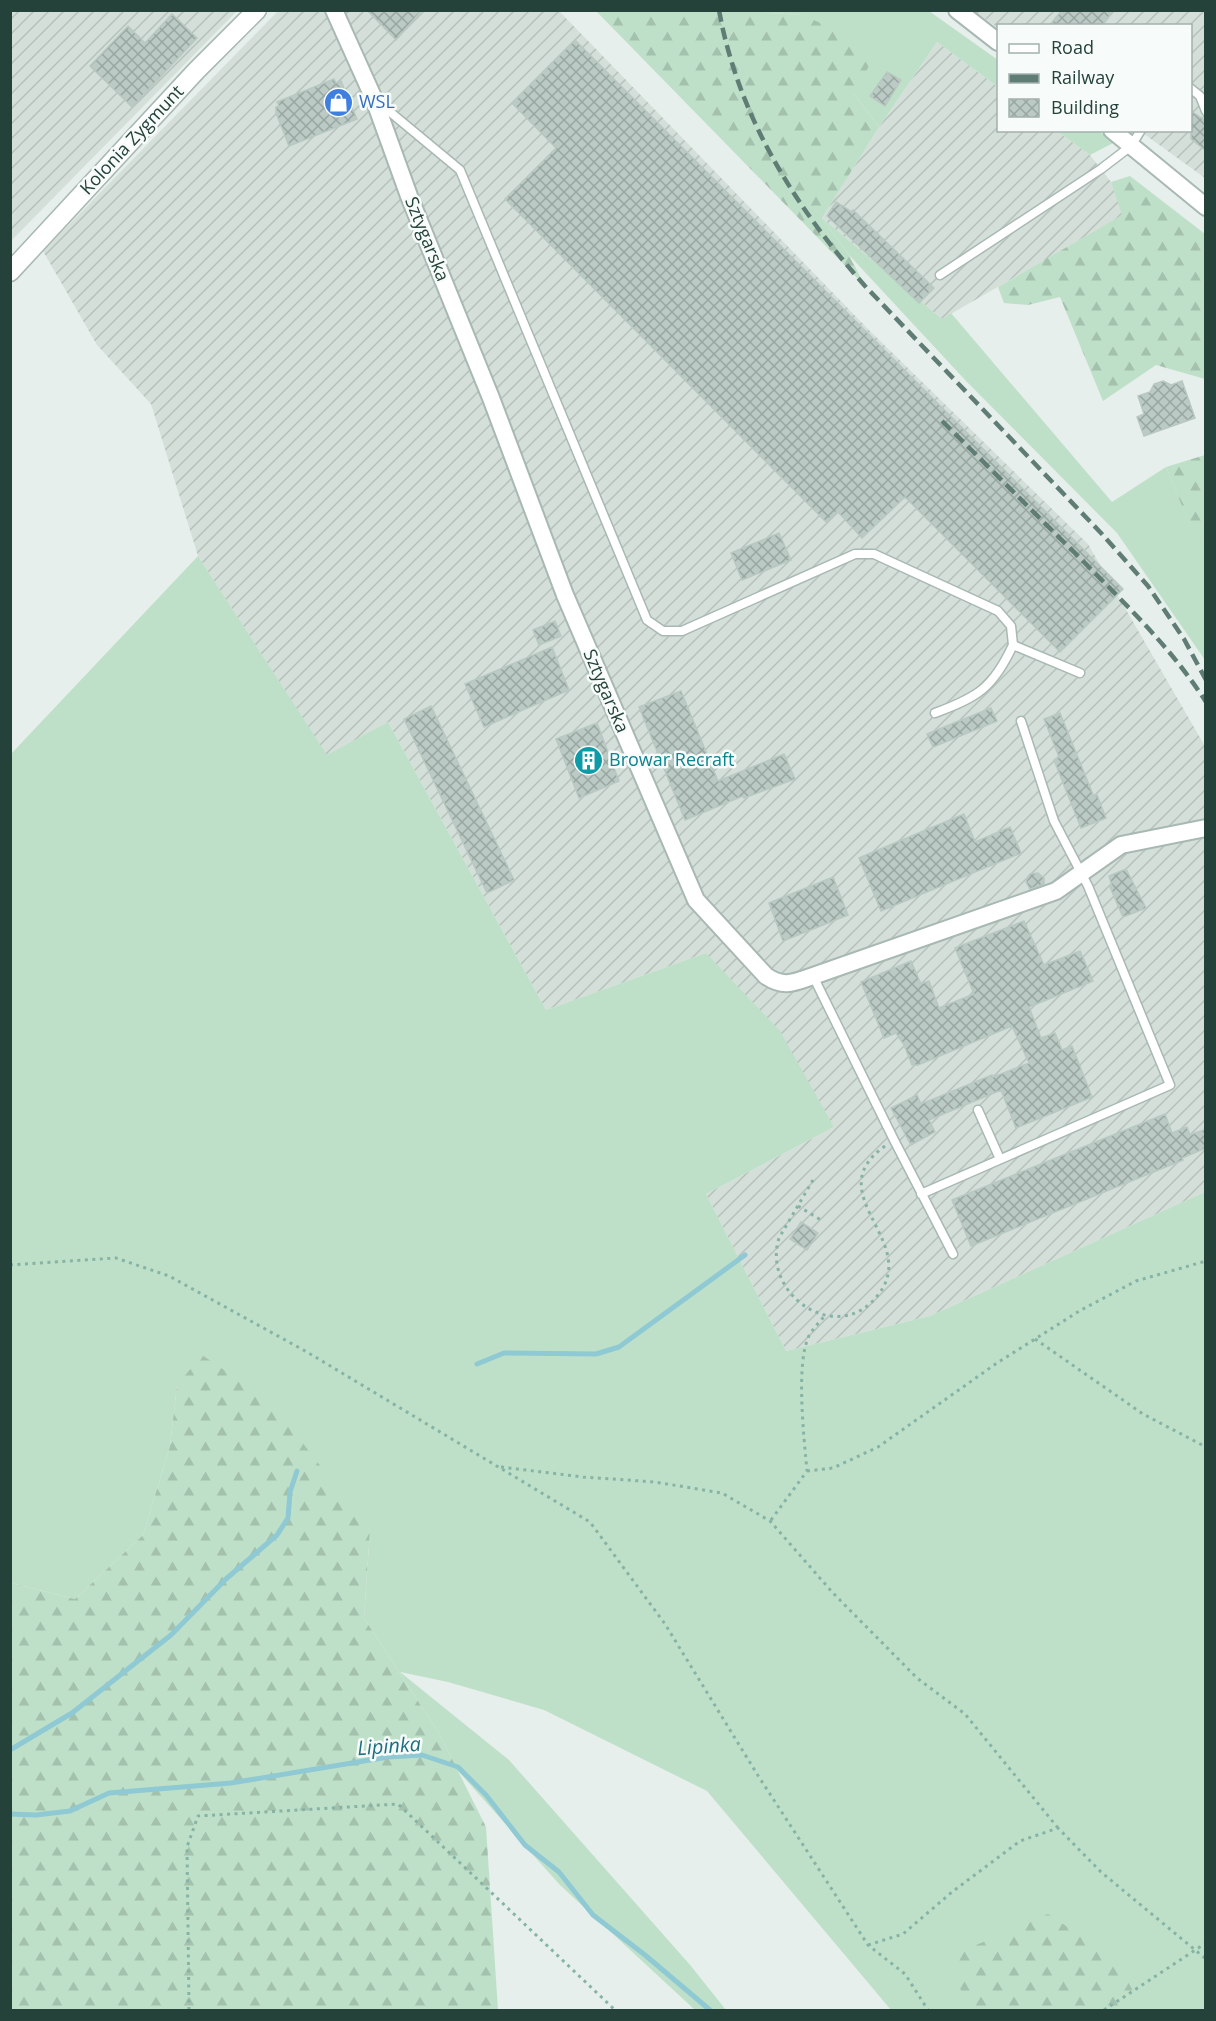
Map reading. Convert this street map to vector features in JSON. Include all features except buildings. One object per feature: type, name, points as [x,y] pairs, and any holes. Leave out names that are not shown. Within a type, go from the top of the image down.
[{"type":"street","name":"Kolonia Zygmunt","points":[[10,272],[180,88],[257,10]]},
{"type":"street","name":"Sztygarska","points":[[334,10],[374,99],[409,196],[491,398],[565,595],[696,900],[766,975],[777,983],[790,984],[1056,891],[1121,845],[1206,828]]},
{"type":"street","points":[[957,10],[997,40]]},
{"type":"street","points":[[1114,132],[1206,207]]},
{"type":"lane","points":[[1192,89],[1200,96],[1206,111]]},
{"type":"lane","points":[[374,99],[460,170],[647,620],[663,631],[682,632],[855,554],[874,554],[998,610],[1011,626],[1013,645],[1003,666],[987,685],[970,699],[935,713]]},
{"type":"lane","points":[[940,274],[1101,169],[1131,146],[1140,132]]},
{"type":"lane","points":[[1013,645],[1080,673]]},
{"type":"lane","points":[[921,1194],[1170,1085],[1089,886],[1054,821],[1021,721]]},
{"type":"lane","points":[[813,976],[953,1254]]},
{"type":"lane","points":[[978,1110],[1000,1159]]},
{"type":"path","points":[[813,1180],[780,1234],[776,1245],[776,1263],[788,1290],[798,1302],[825,1316],[840,1317],[856,1313],[869,1305],[879,1294],[886,1280],[889,1265],[888,1252],[862,1197],[861,1184],[864,1170],[882,1148],[894,1140]]},
{"type":"path","points":[[798,1206],[822,1220]]},
{"type":"path","points":[[10,1265],[116,1258],[169,1276],[307,1352],[590,1522],[665,1624],[757,1774],[868,1945],[905,1974],[928,2010]]},
{"type":"path","points":[[807,1471],[833,1468],[878,1447],[997,1363],[1081,1310],[1137,1281],[1206,1261]]},
{"type":"path","points":[[770,1521],[807,1471],[803,1428],[803,1362],[808,1337],[825,1316]]},
{"type":"path","points":[[1035,1339],[1143,1414],[1206,1447]]},
{"type":"path","points":[[498,1467],[583,1477],[655,1482],[722,1493],[770,1521],[834,1593],[917,1678],[965,1714],[1058,1828],[1101,1872],[1206,1959]]},
{"type":"path","points":[[189,2010],[187,1847],[198,1816],[398,1804],[615,2010]]},
{"type":"path","points":[[868,1945],[903,1934],[952,1892],[1020,1841],[1058,1828]]},
{"type":"path","points":[[1104,2010],[1206,1943]]},
{"type":"shaded area","points":[[11,11],[237,11],[11,241]]},
{"type":"shaded area","points":[[278,11],[559,11],[870,331],[1088,544],[1206,748],[1205,1192],[930,1316],[786,1351],[706,1194],[834,1127],[706,953],[546,1010],[388,722],[327,756],[198,556],[151,404],[97,345],[43,251]]},
{"type":"shaded area","points":[[974,11],[1205,11],[1205,178],[1141,132],[1192,132],[1192,24],[997,24],[997,27]]},
{"type":"shaded area","points":[[937,42],[997,86],[997,132],[1058,132],[1090,155],[1111,182],[1123,215],[942,319],[822,218],[879,127]]},
{"type":"green space","points":[[596,11],[765,11],[803,15],[846,35],[871,62],[854,94],[879,127],[822,218],[849,255],[865,286]]},
{"type":"green space","points":[[765,11],[929,11],[997,59],[997,86],[937,42],[879,127],[854,94],[803,15]]},
{"type":"green space","points":[[1058,132],[1100,132],[1115,142],[1090,155]]},
{"type":"green space","points":[[1130,176],[1205,234],[1205,379],[1156,365],[1103,401],[1060,297],[1028,305],[1004,303],[998,287],[1122,215],[1111,182]]},
{"type":"green space","points":[[822,218],[942,319],[951,313],[1112,502],[1166,467],[1196,539],[1205,537],[1205,660],[1117,533],[967,382],[849,255]]},
{"type":"green space","points":[[1205,455],[1205,537],[1196,540],[1166,467]]},
{"type":"green space","points":[[198,556],[327,755],[388,722],[546,1010],[706,953],[780,1031],[834,1127],[706,1194],[786,1351],[930,1316],[1205,1192],[1205,2010],[891,2010],[707,1791],[544,1710],[448,1682],[400,1672],[509,1760],[691,1966],[726,2010],[695,2010],[560,1885],[458,1771],[440,1735],[364,1618],[370,1530],[177,1385],[170,1446],[143,1535],[75,1599],[11,1583],[10,755]]},
{"type":"green space","points":[[202,1355],[271,1402],[370,1530],[364,1618],[440,1735],[486,1827],[498,2010],[11,2010],[11,1583],[75,1599],[143,1535],[170,1446],[177,1385]]},
{"type":"green space","points":[[1048,1914],[1116,1959],[1143,2010],[970,2010],[946,1958]]},
{"type":"waterway","points":[[477,1364],[504,1353],[596,1354],[619,1347],[745,1255]]},
{"type":"waterway","points":[[10,1750],[72,1713],[171,1635],[226,1579],[277,1535],[288,1518],[290,1492],[297,1471]]},
{"type":"waterway","name":"Lipinka","points":[[10,1814],[36,1815],[70,1811],[109,1793],[231,1783],[388,1757],[422,1755],[458,1767],[486,1795],[525,1845],[559,1872],[593,1915],[710,2010]]},
{"type":"railway","points":[[719,10],[740,87],[755,123],[793,192],[815,224],[865,286],[1101,533],[1148,586],[1184,639],[1206,680]]},
{"type":"railway","points":[[942,421],[1146,626],[1178,663],[1206,702]]},
{"type":"place","name":"WSL","points":[[338,102]]},
{"type":"place","name":"Browar Recraft","points":[[588,760]]}]
